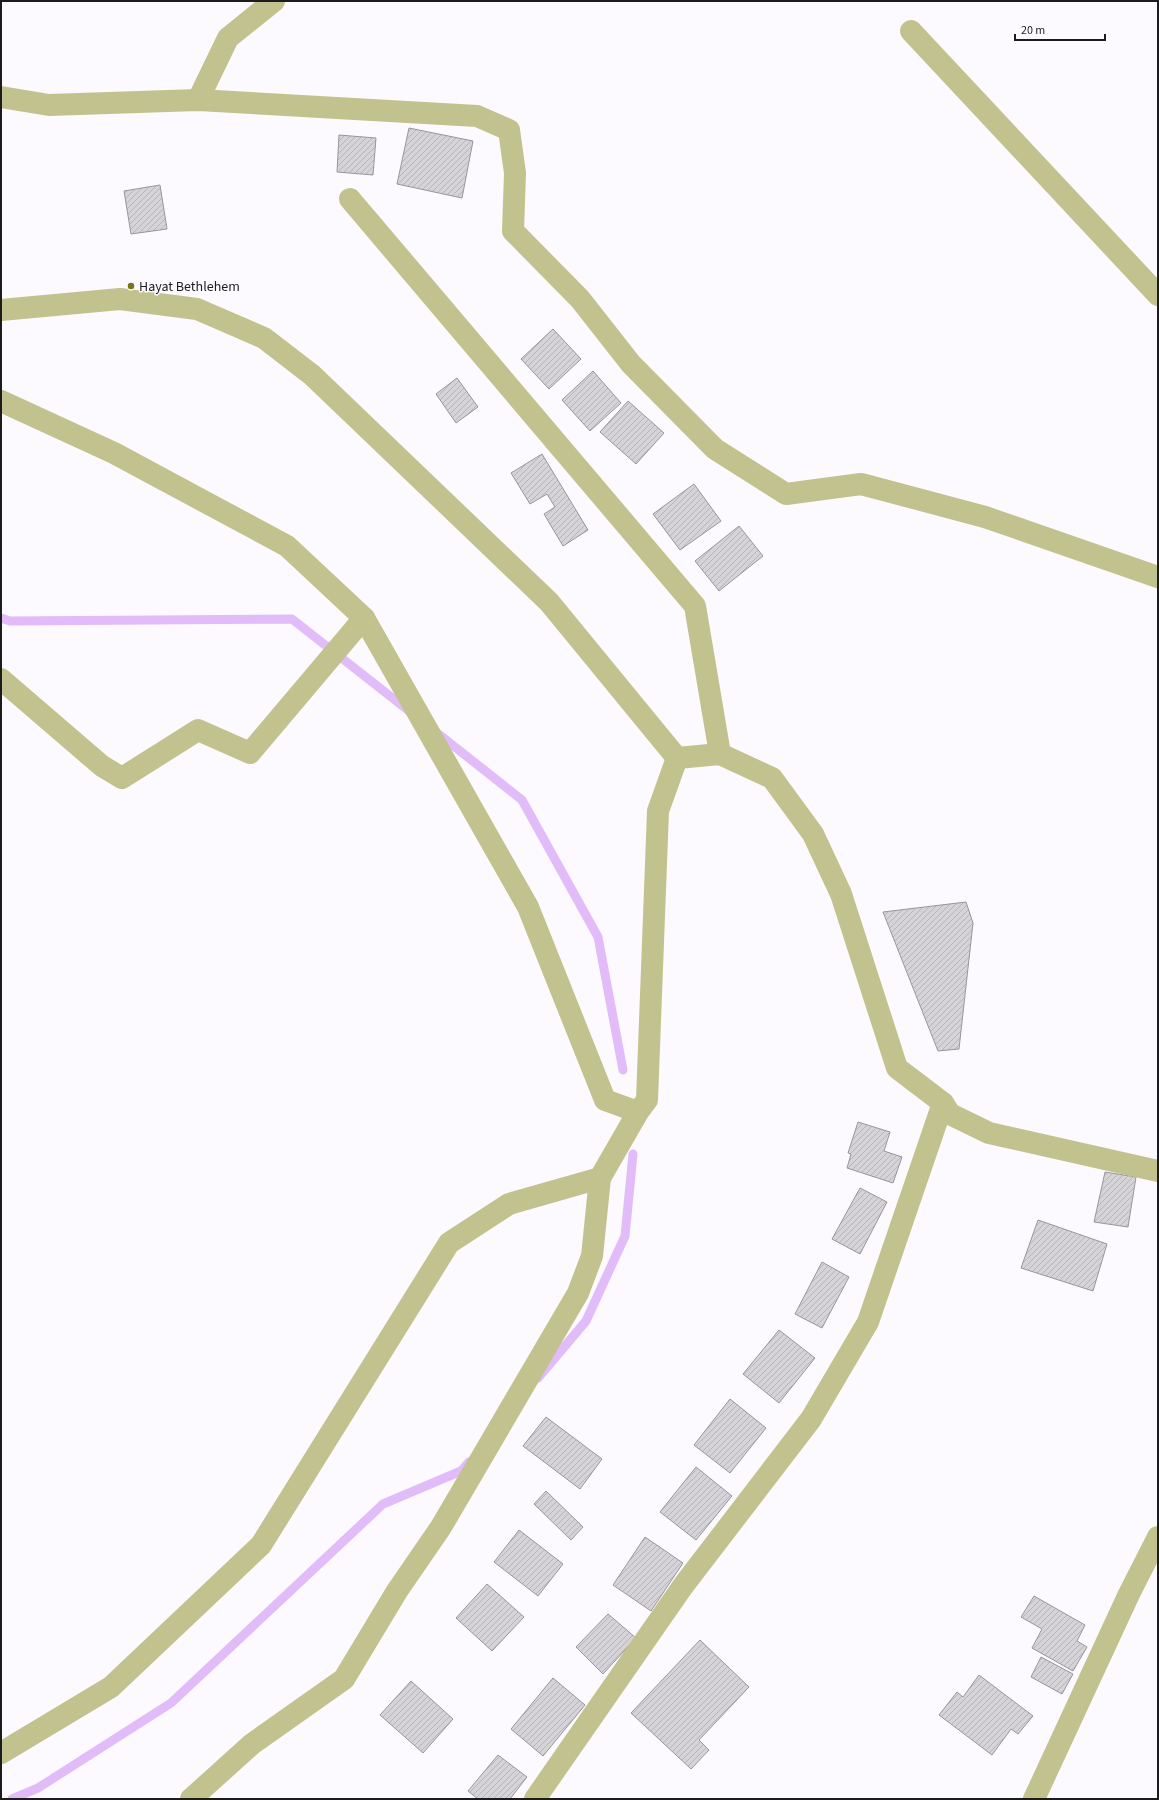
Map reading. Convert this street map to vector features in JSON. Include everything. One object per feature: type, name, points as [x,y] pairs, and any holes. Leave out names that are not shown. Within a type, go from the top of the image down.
[{"type":"street","points":[[198,100],[228,38],[274,1]]},
{"type":"street","points":[[911,31],[1158,295]]},
{"type":"street","points":[[1,97],[49,105],[198,100],[477,116],[509,130],[515,173],[513,231],[580,299],[631,364],[715,449],[786,494],[861,484],[985,517],[1158,577]]},
{"type":"street","points":[[350,199],[695,606],[720,754]]},
{"type":"street","points":[[1,310],[120,299],[197,309],[264,338],[312,375],[549,602],[677,758]]},
{"type":"street","points":[[1,401],[114,453],[286,546],[364,618],[528,907],[605,1100],[638,1112]]},
{"type":"street","points":[[1,679],[102,766],[122,778],[198,730],[250,753],[364,618]]},
{"type":"street","points":[[677,758],[720,754],[772,778],[813,834],[841,894],[897,1068],[943,1103],[950,1114],[989,1133],[1158,1171]]},
{"type":"street","points":[[191,1799],[252,1744],[344,1679],[397,1591],[441,1527],[578,1293],[592,1256],[600,1178],[638,1112],[647,1100],[658,811],[677,758]]},
{"type":"street","points":[[535,1799],[683,1586],[815,1413],[868,1322],[943,1103]]},
{"type":"street","points":[[1,1754],[111,1687],[261,1545],[449,1243],[509,1204],[600,1178]]},
{"type":"street","points":[[1034,1799],[1129,1594],[1158,1537]]},
{"type":"building","points":[[409,128],[473,141],[462,198],[397,184]]},
{"type":"building","points":[[339,135],[376,138],[373,175],[337,172]]},
{"type":"building","points":[[160,185],[167,229],[131,234],[124,191]]},
{"type":"building","points":[[553,329],[581,359],[549,389],[521,359]]},
{"type":"building","points":[[593,371],[621,403],[590,431],[562,400]]},
{"type":"building","points":[[457,378],[478,407],[456,423],[436,394]]},
{"type":"building","points":[[628,401],[664,433],[636,464],[600,432]]},
{"type":"building","points":[[542,454],[588,530],[563,546],[544,514],[555,507],[547,494],[530,504],[511,473]]},
{"type":"building","points":[[694,484],[721,521],[680,550],[653,514]]},
{"type":"building","points":[[739,526],[763,556],[719,591],[695,561]]},
{"type":"building","points":[[966,902],[973,923],[959,1049],[938,1051],[883,912]]},
{"type":"building","points":[[858,1122],[890,1132],[884,1151],[902,1157],[893,1183],[847,1168],[851,1154],[848,1153]]},
{"type":"building","points":[[1105,1172],[1136,1177],[1128,1227],[1094,1222]]},
{"type":"building","points":[[860,1188],[887,1202],[860,1254],[832,1239]]},
{"type":"building","points":[[1038,1220],[1107,1244],[1093,1291],[1021,1268]]},
{"type":"building","points":[[822,1262],[849,1277],[822,1328],[795,1314]]},
{"type":"building","points":[[779,1330],[815,1358],[779,1403],[743,1374]]},
{"type":"building","points":[[730,1399],[766,1428],[730,1473],[694,1445]]},
{"type":"building","points":[[546,1417],[602,1459],[580,1489],[523,1446]]},
{"type":"building","points":[[696,1467],[732,1496],[696,1540],[660,1512]]},
{"type":"building","points":[[546,1491],[583,1527],[571,1540],[534,1504]]},
{"type":"building","points":[[519,1530],[563,1564],[538,1596],[494,1562]]},
{"type":"building","points":[[645,1537],[683,1563],[651,1611],[613,1585]]},
{"type":"building","points":[[487,1584],[524,1617],[492,1651],[456,1618]]},
{"type":"building","points":[[1034,1596],[1085,1625],[1077,1641],[1087,1647],[1073,1671],[1032,1648],[1042,1629],[1021,1617]]},
{"type":"building","points":[[608,1614],[636,1638],[603,1674],[576,1647]]},
{"type":"building","points":[[700,1640],[749,1687],[699,1740],[709,1750],[691,1769],[631,1713]]},
{"type":"building","points":[[1041,1657],[1073,1674],[1062,1694],[1031,1677]]},
{"type":"building","points":[[979,1675],[1033,1716],[1018,1734],[1011,1729],[992,1755],[939,1715],[957,1692],[963,1697]]},
{"type":"building","points":[[553,1678],[585,1705],[543,1756],[511,1729]]},
{"type":"building","points":[[411,1681],[453,1719],[423,1753],[380,1715]]},
{"type":"building","points":[[498,1755],[527,1777],[510,1799],[478,1799],[468,1791]]},
{"type":"waterway","points":[[1,618],[10,621],[292,619],[409,711]]},
{"type":"waterway","points":[[436,732],[522,800],[598,937],[623,1070]]},
{"type":"waterway","points":[[538,1378],[586,1321],[625,1236],[633,1154]]},
{"type":"waterway","points":[[12,1799],[38,1788],[171,1703],[383,1504],[461,1471],[469,1462]]},
{"type":"place","name":"Hayat Bethlehem","points":[[131,286]]}]
